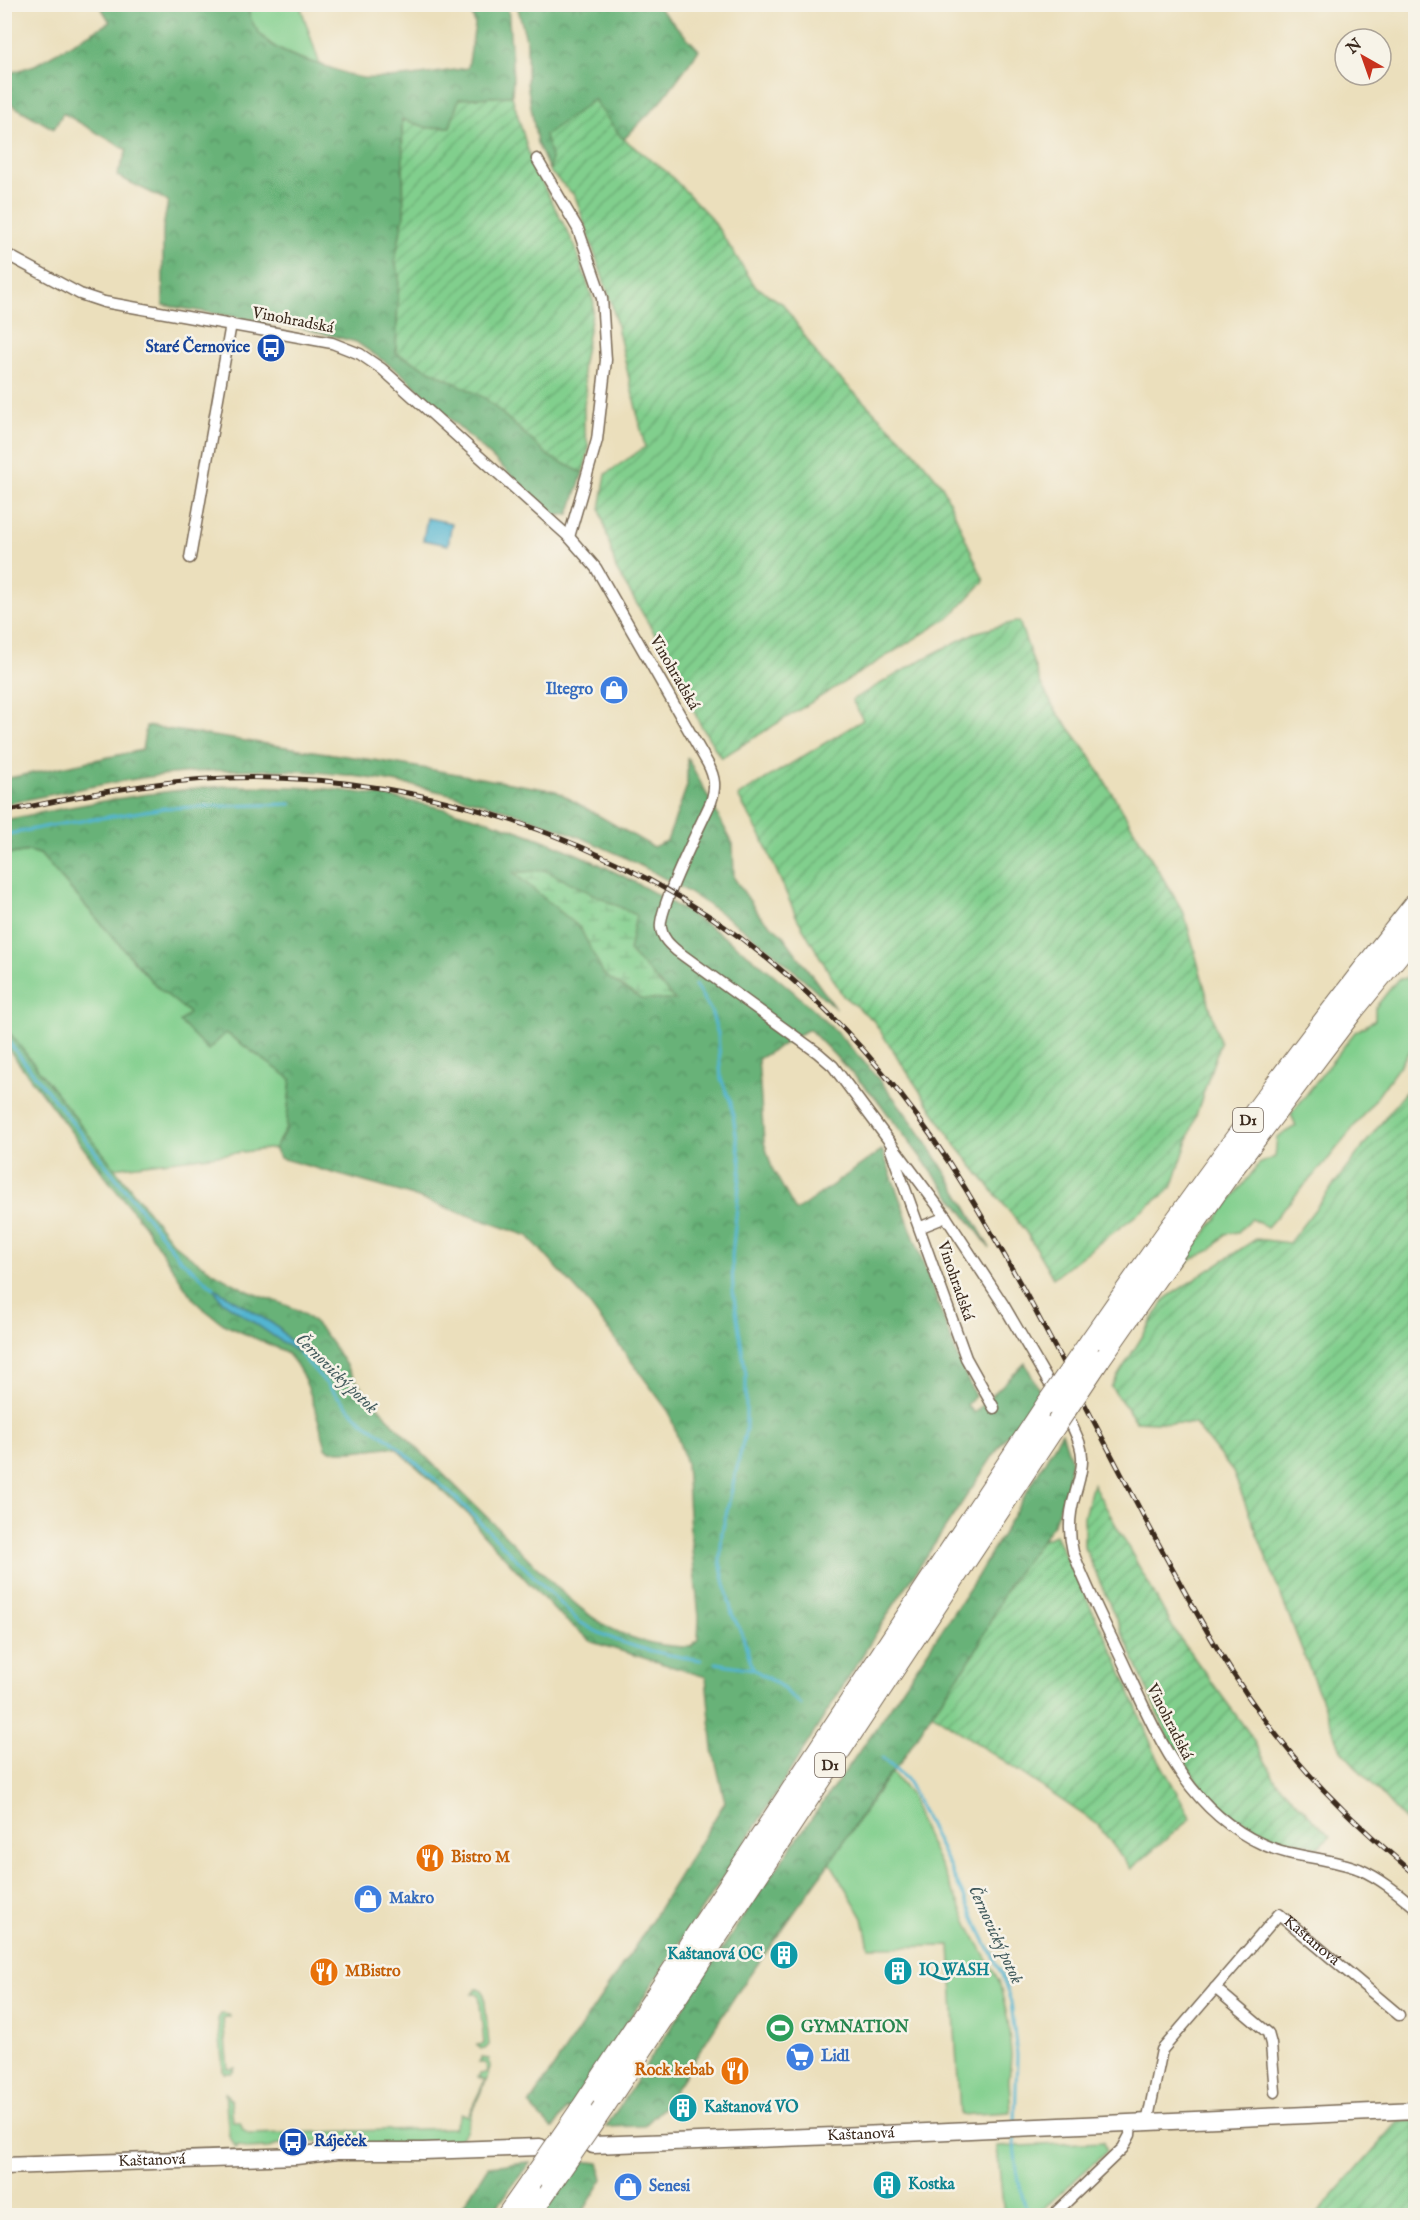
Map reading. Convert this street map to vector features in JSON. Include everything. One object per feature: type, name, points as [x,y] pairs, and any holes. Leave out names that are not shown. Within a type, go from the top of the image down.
[{"type":"highway","name":"D1","points":[[529,2216],[603,2108],[1058,1416],[1153,1250],[1287,1066],[1416,903]]},
{"type":"highway","name":"D1","points":[[1095,1351],[1342,1026],[1416,933]]},
{"type":"highway","name":"D1","points":[[507,2216],[1058,1416]]},
{"type":"main road","name":"Kaštanová","points":[[593,2145],[1416,2110]]},
{"type":"main road","name":"Kaštanová","points":[[4,2166],[301,2156],[340,2160],[379,2159],[407,2151],[540,2147]]},
{"type":"street","points":[[537,159],[578,228],[602,298],[606,360],[597,440],[569,537]]},
{"type":"street","name":"Vinohradská","points":[[4,254],[80,294],[104,302],[332,343],[360,354],[382,369],[569,537],[596,568],[714,778],[711,802],[664,904],[660,922],[663,934],[677,951],[833,1066],[946,1217],[1003,1304],[1049,1383]]},
{"type":"street","name":"Vinohradská","points":[[190,558],[231,324]]},
{"type":"street","name":"Vinohradská","points":[[886,1135],[921,1227],[966,1358],[994,1408]]},
{"type":"street","name":"Vinohradská","points":[[921,1227],[946,1217]]},
{"type":"street","name":"Vinohradská","points":[[1058,1416],[1079,1443],[1082,1457],[1081,1474],[1070,1520],[1069,1532],[1073,1552],[1159,1740],[1184,1781],[1216,1815],[1248,1837],[1282,1850],[1359,1869],[1388,1885],[1416,1908]]},
{"type":"street","name":"Kaštanová","points":[[1052,2216],[1123,2148],[1139,2123],[1161,2050],[1279,1914],[1400,2015]]},
{"type":"street","points":[[1215,1988],[1268,2033],[1275,2092]]},
{"type":"green space","points":[[99,4],[247,5],[258,31],[277,48],[302,59],[363,78],[416,76],[468,68],[475,25],[470,5],[508,5],[512,96],[459,99],[450,127],[428,128],[402,120],[404,215],[395,261],[399,275],[396,353],[486,398],[550,456],[583,473],[569,514],[555,516],[401,373],[356,342],[302,328],[163,305],[163,228],[168,201],[117,176],[127,150],[63,113],[54,129],[5,101],[4,75],[35,65],[110,22]]},
{"type":"green space","points":[[247,5],[300,5],[320,65],[273,46],[256,29]]},
{"type":"green space","points":[[517,5],[656,5],[699,50],[662,100],[624,139],[621,137],[551,157],[550,172],[537,143],[527,83],[527,43]]},
{"type":"green space","points":[[512,96],[532,164],[575,246],[594,303],[582,367],[586,393],[584,428],[589,448],[583,473],[550,457],[485,398],[396,353],[399,275],[395,261],[404,215],[402,119],[428,128],[450,127],[459,99]]},
{"type":"green space","points":[[594,100],[621,137],[667,172],[712,219],[755,286],[783,304],[821,360],[913,450],[942,485],[984,581],[950,617],[721,758],[700,724],[668,656],[616,569],[600,509],[606,474],[645,447],[612,305],[575,196],[550,172],[551,157],[545,135]]},
{"type":"green space","points":[[1019,621],[1040,682],[1054,708],[1088,753],[1184,913],[1220,1043],[1172,1188],[1053,1278],[1026,1232],[954,1143],[873,1020],[843,996],[797,918],[762,838],[738,796],[863,720],[852,700],[974,633]]},
{"type":"green space","points":[[146,726],[393,763],[556,791],[653,847],[667,841],[687,786],[687,757],[733,844],[734,878],[760,916],[782,934],[837,1010],[773,952],[714,909],[651,871],[584,839],[514,813],[443,792],[370,778],[297,771],[224,770],[141,778],[5,804],[4,779],[142,750]]},
{"type":"green space","points":[[225,786],[338,790],[416,803],[493,823],[567,850],[638,884],[706,924],[769,971],[828,1024],[881,1082],[926,1142],[990,1248],[875,1097],[809,1029],[758,1059],[764,1142],[772,1168],[796,1211],[882,1150],[959,1361],[975,1396],[967,1405],[974,1413],[1025,1363],[1041,1394],[1005,1438],[890,1611],[732,1864],[569,2110],[567,2108],[554,2128],[551,2128],[529,2104],[640,1939],[725,1802],[713,1750],[706,1677],[592,1642],[557,1613],[481,1532],[470,1516],[396,1448],[330,1451],[326,1447],[305,1382],[292,1359],[284,1351],[225,1325],[200,1306],[144,1225],[5,1045],[5,1027],[172,1242],[228,1281],[288,1306],[310,1319],[332,1344],[364,1391],[400,1430],[437,1469],[585,1612],[612,1629],[631,1637],[660,1645],[691,1647],[698,1639],[699,1617],[686,1463],[669,1412],[586,1300],[528,1236],[404,1193],[280,1158],[274,1149],[286,1129],[291,1079],[226,1033],[208,1050],[180,1022],[189,1013],[156,986],[40,854],[29,851],[5,855],[5,820],[114,799]],"holes":[[[214,1288],[278,1327],[300,1353],[221,1300]]]},
{"type":"green space","points":[[29,851],[40,854],[156,986],[190,1013],[181,1022],[208,1049],[226,1033],[291,1079],[286,1129],[275,1148],[113,1168],[5,1027],[4,855]]},
{"type":"green space","points":[[544,870],[636,915],[629,951],[675,1000],[641,999],[604,975],[580,928],[514,873]]},
{"type":"green space","points":[[1415,971],[1415,1044],[1374,1101],[1329,1158],[1267,1227],[1251,1219],[1238,1232],[1225,1234],[1211,1250],[1192,1259],[1180,1271],[1179,1267],[1259,1164],[1275,1157],[1277,1137],[1296,1126],[1291,1114],[1355,1032],[1375,1020],[1375,1008],[1398,979],[1409,978]]},
{"type":"green space","points":[[1415,1079],[1415,1829],[1341,1750],[1233,1472],[1195,1424],[1136,1421],[1111,1387],[1166,1298],[1256,1239],[1289,1243]]},
{"type":"green space","points":[[1062,1432],[1071,1459],[1067,1488],[1053,1525],[1009,1584],[974,1654],[901,1762],[879,1788],[830,1862],[735,1996],[664,2107],[644,2126],[606,2127],[758,1894],[883,1718],[977,1577]]},
{"type":"green space","points":[[1093,1484],[1176,1633],[1249,1733],[1277,1782],[1330,1836],[1320,1847],[1272,1836],[1227,1813],[1204,1791],[1168,1737],[1084,1546],[1084,1516]]},
{"type":"green space","points":[[1055,1535],[1117,1660],[1154,1751],[1191,1818],[1131,1869],[1097,1824],[932,1713],[974,1654],[1009,1584],[1041,1541]]},
{"type":"green space","points":[[891,1772],[910,1794],[921,1825],[974,1936],[999,1981],[1008,2020],[1011,2055],[1009,2081],[1011,2112],[960,2115],[950,1946],[869,1947],[863,1918],[830,1862]]},
{"type":"green space","points":[[476,1989],[481,1989],[484,1993],[489,2045],[485,2049],[477,2045],[484,2044],[479,1994],[472,1994]]},
{"type":"green space","points":[[221,2014],[230,2017],[223,2019],[228,2069],[235,2068],[232,2073],[224,2073],[223,2070],[218,2019]]},
{"type":"green space","points":[[482,2058],[489,2059],[487,2079],[472,2111],[466,2131],[458,2141],[367,2145],[338,2141],[298,2142],[297,2139],[269,2148],[247,2149],[238,2145],[236,2148],[229,2136],[225,2092],[231,2101],[233,2122],[240,2122],[243,2130],[249,2134],[454,2128],[461,2113],[468,2116],[485,2080],[478,2077],[480,2074],[487,2073],[486,2063],[479,2063]]},
{"type":"green space","points":[[1415,2121],[1415,2215],[1316,2215],[1398,2122]]},
{"type":"green space","points":[[1104,2142],[1107,2151],[1036,2215],[1004,2215],[997,2147]]},
{"type":"green space","points":[[581,2161],[599,2163],[603,2179],[581,2215],[542,2216]]},
{"type":"green space","points":[[530,2162],[491,2215],[457,2215],[488,2166]]},
{"type":"water","points":[[427,518],[452,523],[448,545],[423,540]]},
{"type":"water","points":[[213,1287],[278,1327],[301,1355],[221,1300]]},
{"type":"waterway","points":[[4,835],[165,808],[291,804]]},
{"type":"waterway","points":[[695,985],[711,1011],[718,1034],[721,1079],[731,1103],[741,1165],[732,1256],[733,1291],[746,1375],[746,1429],[722,1532],[720,1562],[732,1614],[742,1634],[753,1669]]},
{"type":"waterway","name":"Černovický potok","points":[[4,1036],[180,1259],[214,1288]]},
{"type":"waterway","name":"Černovický potok","points":[[300,1354],[363,1422],[389,1439],[458,1500],[578,1621],[607,1636],[637,1647],[701,1660]]},
{"type":"waterway","name":"Černovický potok","points":[[716,1663],[753,1669],[779,1685],[801,1705]]},
{"type":"waterway","name":"Černovický potok","points":[[882,1758],[907,1780],[1001,1973],[1011,2002],[1017,2055],[1015,2123]]},
{"type":"waterway","name":"Černovický potok","points":[[1014,2133],[1018,2175],[1022,2197],[1029,2216]]},
{"type":"railway","points":[[4,812],[115,790],[170,782],[226,778],[298,779],[371,787],[443,801],[513,821],[582,847],[648,879],[710,917],[769,960],[798,984],[851,1037],[900,1094],[945,1156],[1014,1272],[1151,1530],[1242,1688],[1293,1756],[1326,1792],[1361,1827],[1416,1875]]},
{"type":"place","name":"Staré Černovice","points":[[271,348]]},
{"type":"place","name":"Iltegro","points":[[614,690]]},
{"type":"place","name":"Bistro M","points":[[430,1858]]},
{"type":"place","name":"Makro","points":[[368,1899]]},
{"type":"place","name":"Kaštanová OC","points":[[784,1955]]},
{"type":"place","name":"IQ WASH","points":[[898,1971]]},
{"type":"place","name":"MBistro","points":[[324,1972]]},
{"type":"place","name":"GYMNATION","points":[[780,2028]]},
{"type":"place","name":"Lidl","points":[[800,2057]]},
{"type":"place","name":"Rock kebab","points":[[735,2071]]},
{"type":"place","name":"Kaštanová VO","points":[[683,2108]]},
{"type":"place","name":"Ráječek","points":[[293,2142]]},
{"type":"place","name":"Kostka","points":[[887,2185]]},
{"type":"place","name":"Senesi","points":[[628,2187]]}]
